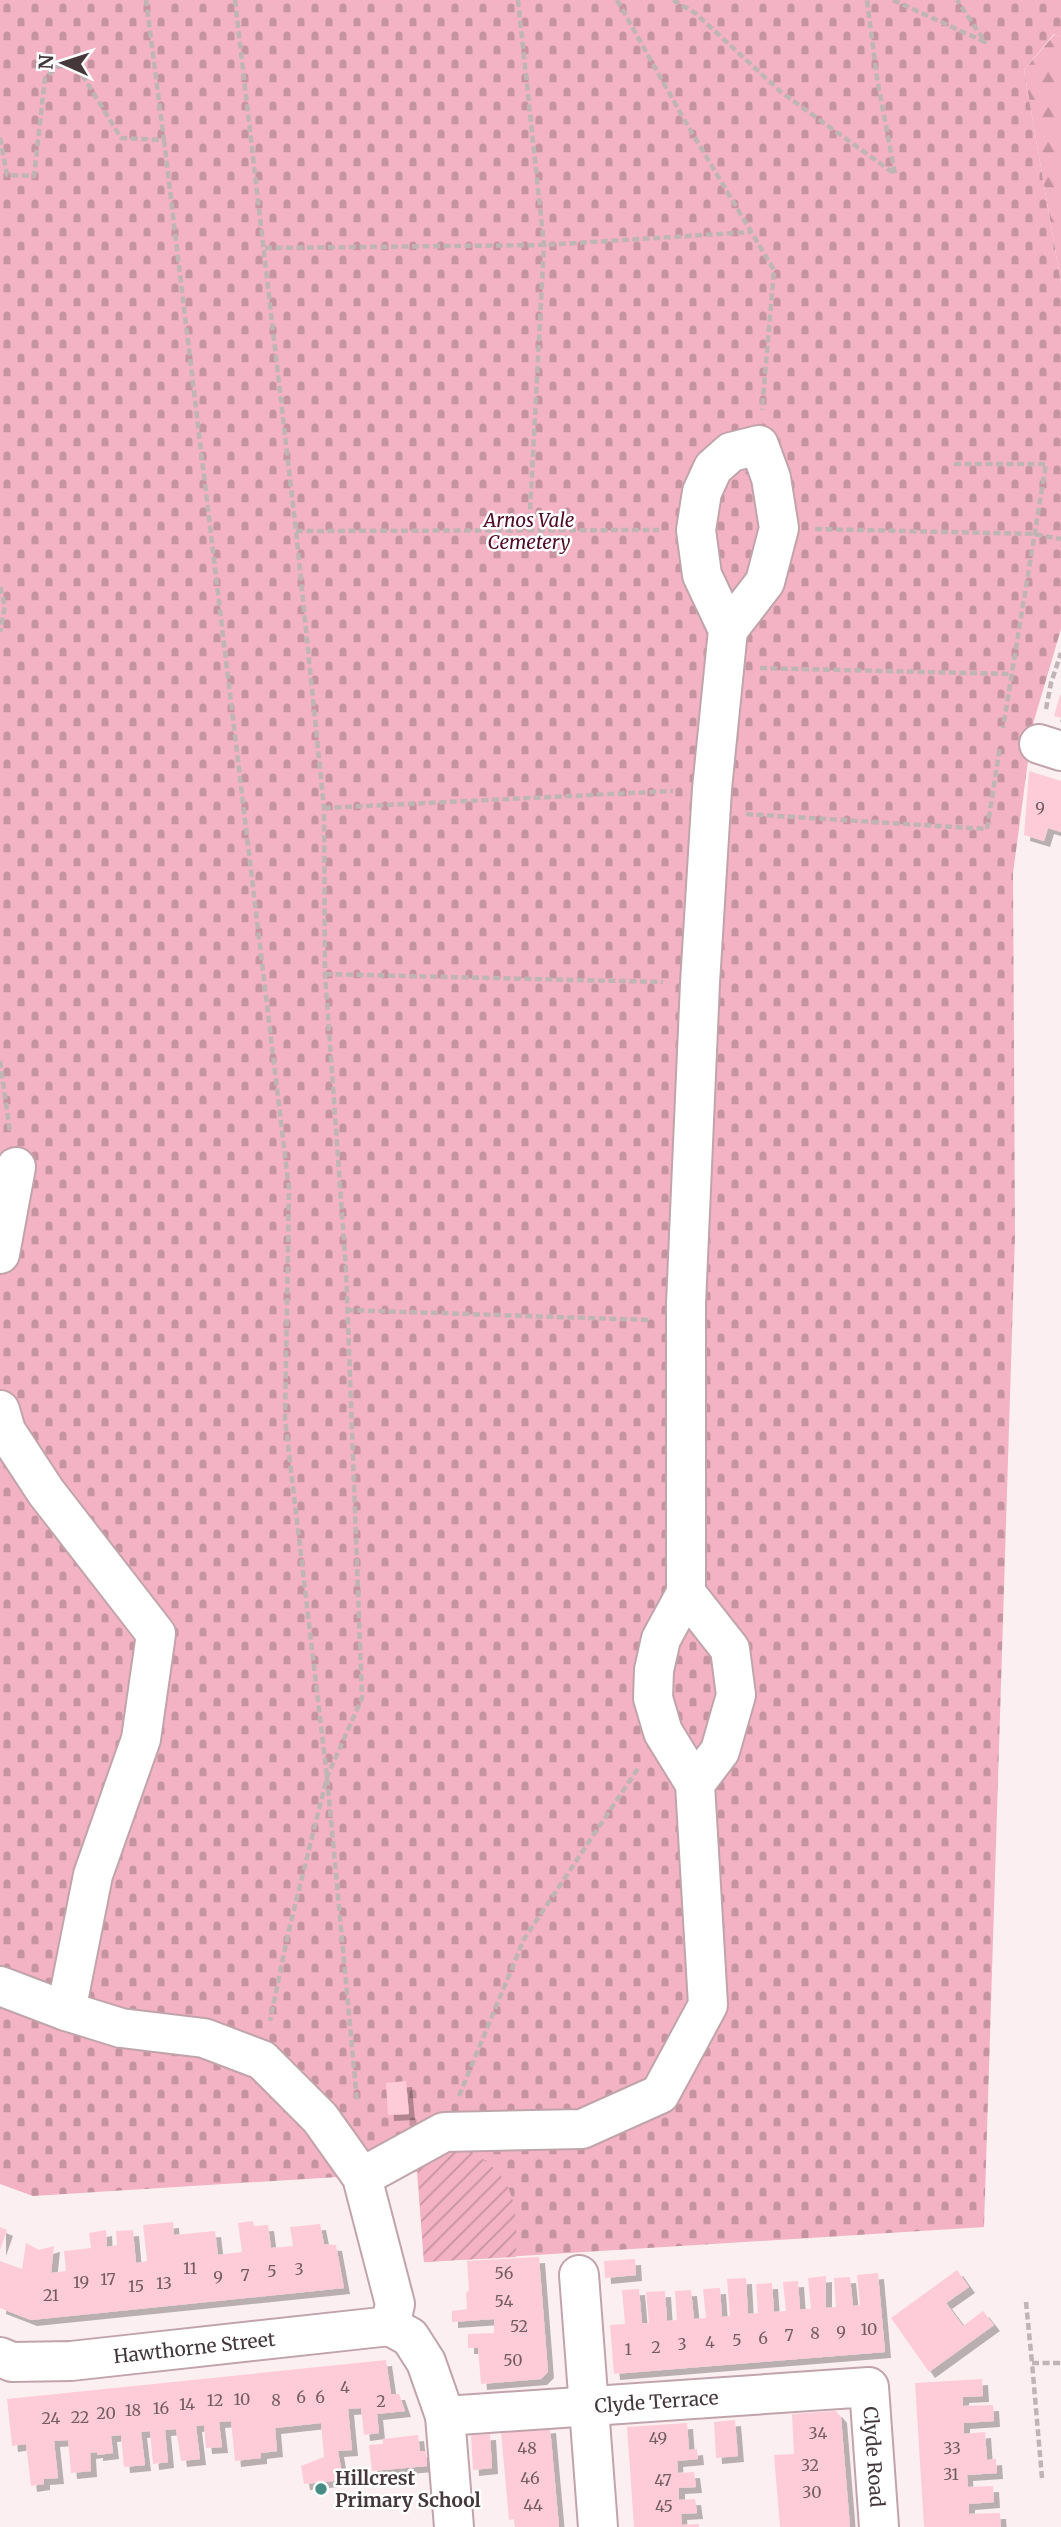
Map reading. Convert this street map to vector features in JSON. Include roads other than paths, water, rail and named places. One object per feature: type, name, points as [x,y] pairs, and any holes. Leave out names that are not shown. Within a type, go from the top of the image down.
[{"type":"street","points":[[362,2177],[444,2132],[582,2129],[660,2094],[708,2005],[695,1784],[663,1732],[653,1698],[654,1670],[661,1639],[686,1593],[686,1321],[700,983],[711,800],[728,630],[702,575],[696,530],[702,492],[713,468],[731,452],[760,445],[772,478],[779,528],[765,582],[728,630]]},
{"type":"street","points":[[0,1254],[16,1167]]},
{"type":"street","points":[[0,1410],[6,1431],[46,1492],[156,1634],[141,1739],[93,1875],[66,2011]]},
{"type":"street","points":[[686,1593],[730,1649],[736,1695],[720,1751],[695,1784]]},
{"type":"street","points":[[0,1986],[121,2028],[204,2038],[262,2060],[320,2118],[362,2177],[395,2304],[390,2326],[410,2337],[426,2362],[447,2432],[454,2527]]},
{"type":"street","points":[[579,2275],[598,2527]]},
{"type":"street","name":"Hawthorne Street","points":[[0,2357],[12,2361],[71,2361],[390,2326]]},
{"type":"street","name":"Clyde Terrace","points":[[447,2432],[589,2405],[869,2386]]},
{"type":"street","name":"Clyde Road","points":[[869,2386],[879,2527]]},
{"type":"place","name":"Hillcrest Primary School","points":[[321,2489]]},
{"type":"park label","name":"Arnos Vale Cemetery","points":[[529,531]]}]
